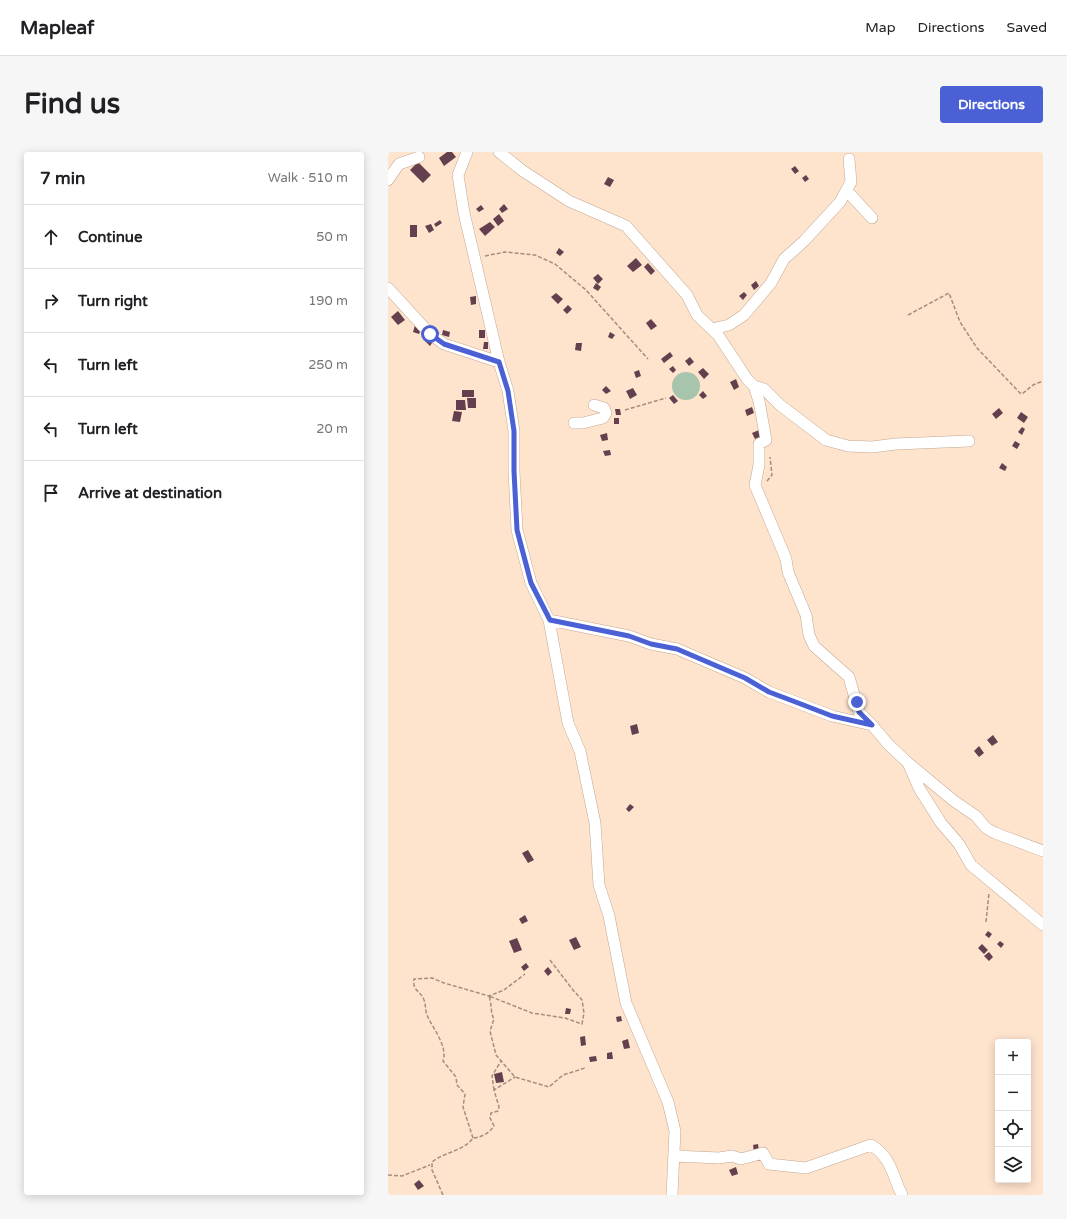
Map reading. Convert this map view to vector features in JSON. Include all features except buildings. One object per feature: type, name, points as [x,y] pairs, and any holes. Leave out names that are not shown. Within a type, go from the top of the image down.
[{"type":"street","points":[[467,152],[458,175],[464,213],[499,362],[508,391],[514,431],[514,471],[517,530],[531,583],[550,620],[568,723],[580,751],[585,772],[595,823],[599,886],[609,916],[626,1003],[668,1102],[675,1131],[672,1195]]},
{"type":"street","points":[[499,152],[523,171],[569,201],[626,226],[687,295],[697,315],[717,330],[732,359],[754,386],[759,400],[766,440],[759,444],[759,465],[755,485],[786,559],[788,572],[806,615],[809,635],[814,646],[849,676],[859,712],[888,744],[908,762],[995,833],[1043,851]]},
{"type":"street","points":[[388,180],[399,164],[419,157]]},
{"type":"street","points":[[717,330],[729,325],[744,314],[771,283],[784,259],[840,202],[851,182],[849,159]]},
{"type":"street","points":[[847,191],[872,218]]},
{"type":"street","points":[[388,288],[430,334],[444,344],[499,362]]},
{"type":"street","points":[[754,386],[764,389],[780,405],[826,440],[848,446],[969,441]]},
{"type":"street","points":[[574,423],[582,423],[603,418],[606,413],[604,408],[594,404]]},
{"type":"street","points":[[550,620],[629,636],[651,644],[677,649],[745,678],[769,692],[832,716],[872,725]]},
{"type":"street","points":[[908,762],[919,788],[941,823],[959,844],[971,865],[1043,925]]},
{"type":"street","points":[[674,1156],[719,1158],[732,1156],[741,1159],[763,1153],[769,1164],[806,1168],[871,1145],[879,1150],[889,1162],[902,1195]]},
{"type":"path","points":[[475,258],[505,252],[535,255],[555,264],[586,290],[607,316],[648,359]]},
{"type":"path","points":[[908,316],[949,293],[960,322],[976,348],[1020,393],[1022,394],[1033,385],[1043,381]]},
{"type":"path","points":[[625,410],[666,398]]},
{"type":"path","points":[[986,922],[989,893],[994,885]]},
{"type":"path","points":[[388,1175],[402,1176],[431,1165],[436,1158],[443,1156],[447,1152],[468,1145],[472,1138],[463,1107],[465,1094],[457,1085],[456,1077],[443,1061],[445,1057],[443,1046],[431,1026],[426,1013],[424,999],[417,992],[414,985],[414,979],[432,978],[489,996],[532,1012],[565,1018],[582,1024],[584,1013],[582,1000],[550,960]]},
{"type":"path","points":[[489,996],[504,990],[525,974]]},
{"type":"path","points":[[489,996],[492,1004],[491,1013],[494,1019],[490,1031],[496,1056],[515,1077],[549,1087],[563,1075],[585,1068]]},
{"type":"path","points":[[472,1138],[482,1137],[494,1126],[490,1118],[491,1113],[498,1111],[499,1107],[492,1076],[501,1061]]},
{"type":"path","points":[[494,1090],[515,1077]]},
{"type":"path","points":[[431,1165],[443,1195]]},
{"type":"green space","points":[[686,372],[692,373],[696,376],[699,380],[699,392],[696,396],[692,399],[686,400],[680,399],[676,396],[673,392],[672,386],[673,380],[676,376],[680,373]]},
{"type":"route","points":[[430,334],[444,344],[499,362],[508,391],[514,431],[514,471],[517,530],[531,583],[550,620],[629,636],[651,644],[677,649],[745,678],[769,692],[832,716],[872,725],[859,712],[857,702]]}]
